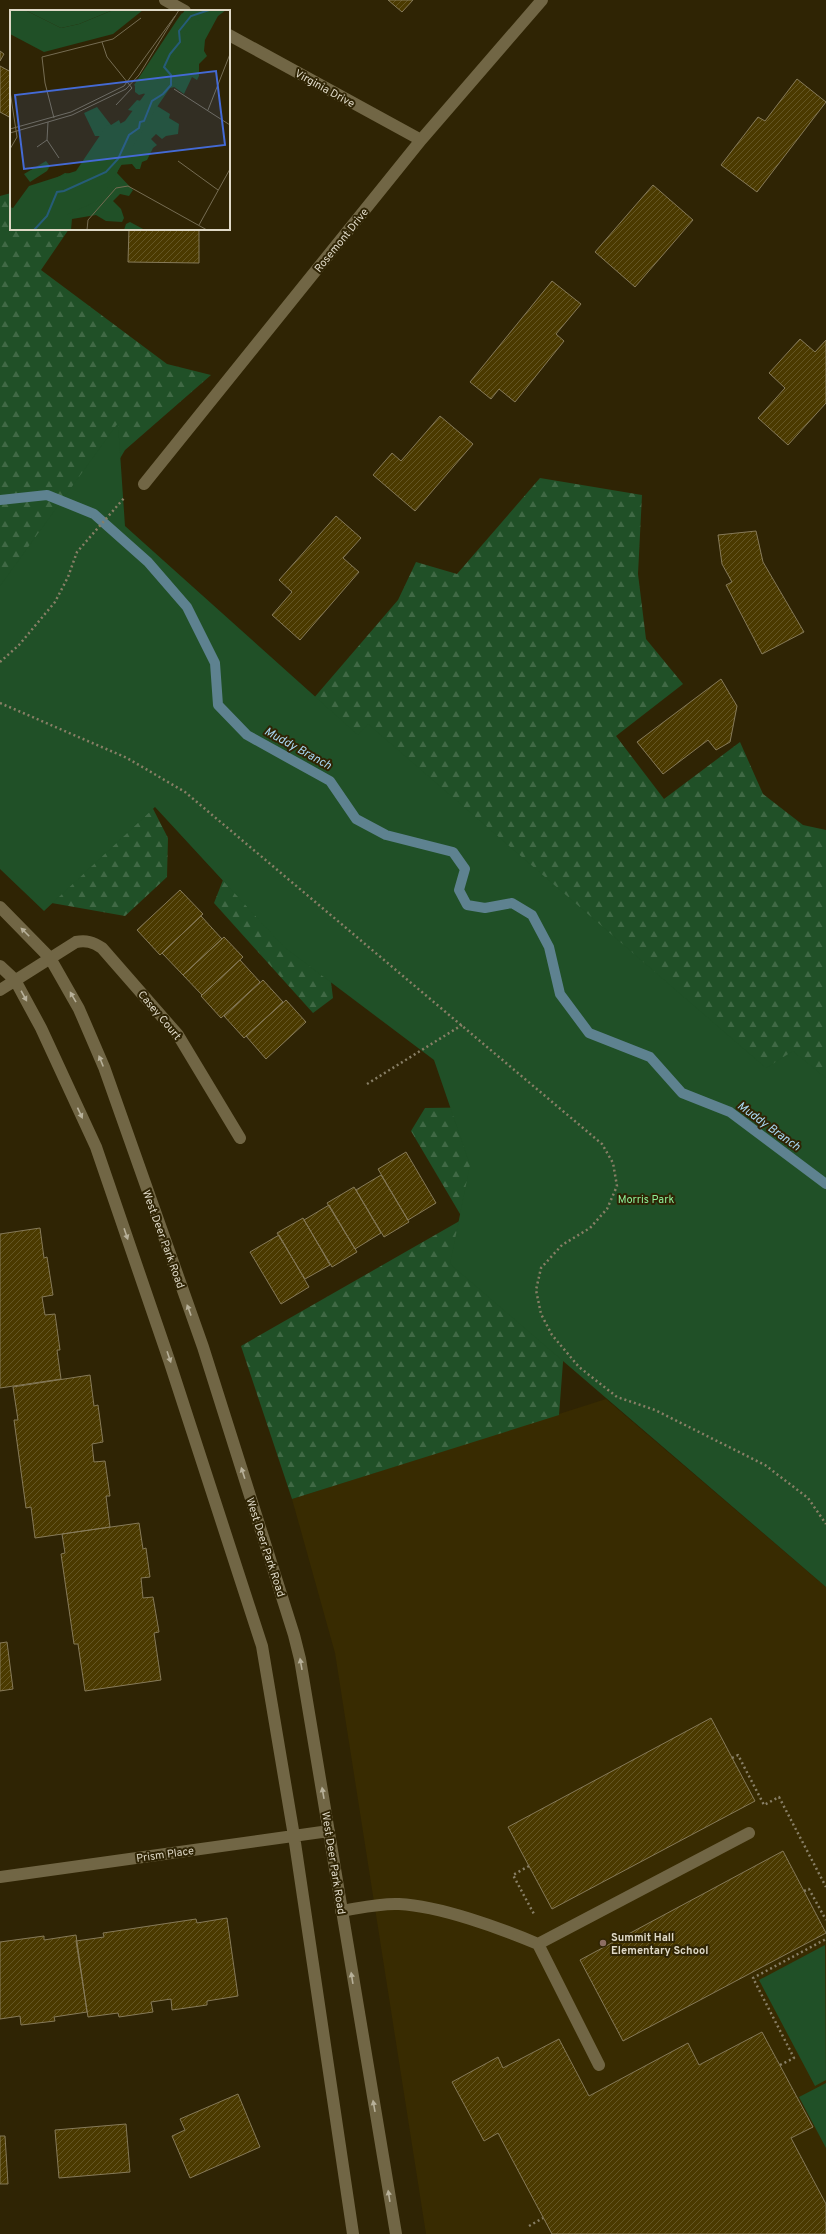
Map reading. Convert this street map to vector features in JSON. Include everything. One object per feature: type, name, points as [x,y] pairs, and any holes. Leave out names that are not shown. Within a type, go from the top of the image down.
[{"type":"street","points":[[165,0],[183,10]]},
{"type":"street","name":"Rosemont Drive","points":[[144,484],[421,140],[542,0]]},
{"type":"street","name":"Virginia Drive","points":[[230,36],[421,140]]},
{"type":"street","name":"West Deer Park Road","points":[[0,907],[50,958],[79,1008],[104,1067],[203,1347],[297,1647],[396,2234]]},
{"type":"street","name":"Casey Court","points":[[0,990],[76,942],[89,941],[102,948],[178,1036],[240,1138]]},
{"type":"street","points":[[0,966],[15,980],[41,1028],[96,1147],[203,1464],[262,1646],[294,1836],[353,2234]]},
{"type":"street","name":"Prism Place","points":[[0,1878],[329,1831]]},
{"type":"street","points":[[341,1911],[390,1904],[410,1905],[474,1920],[542,1942],[749,1834]]},
{"type":"street","points":[[542,1942],[599,2064]]},
{"type":"path","points":[[0,662],[19,645],[55,602],[68,577],[77,552],[126,496]]},
{"type":"path","points":[[0,703],[127,758],[185,792],[602,1144],[614,1163],[616,1186],[607,1209],[590,1228],[562,1245],[541,1268],[536,1290],[541,1314],[552,1335],[579,1367],[617,1397],[655,1410],[765,1464],[808,1498],[826,1524]]},
{"type":"path","points":[[367,1084],[462,1025]]},
{"type":"path","points":[[732,1758],[738,1755],[764,1805],[779,1797],[826,1887]]},
{"type":"path","points":[[529,1866],[513,1875],[542,1942]]},
{"type":"path","points":[[804,1891],[809,1889],[826,1920]]},
{"type":"path","points":[[780,2065],[794,2058],[753,1978],[826,1939]]},
{"type":"path","points":[[529,2226],[543,2218]]},
{"type":"shaded area","name":"Summit Hall Elementary School","points":[[606,1399],[826,1587],[826,2234],[426,2234],[335,1653],[292,1499]]},
{"type":"green space","points":[[10,193],[10,230],[68,230],[41,270],[167,364],[211,375],[125,450],[80,526],[313,699],[398,600],[416,562],[457,574],[540,478],[642,495],[638,574],[646,639],[683,684],[616,736],[664,799],[740,742],[763,794],[803,825],[826,830],[826,1475],[564,1349],[559,1415],[292,1499],[241,1346],[463,1219],[411,1131],[425,1108],[497,1107],[328,958],[333,998],[313,1013],[214,903],[223,880],[147,797],[168,838],[167,877],[125,916],[46,902],[0,864],[0,196]]},
{"type":"green space","name":"Morris Park","points":[[118,423],[125,526],[358,735],[368,724],[766,1068],[793,1051],[826,1078],[826,1587],[450,1264],[470,1165],[434,1060],[284,947],[155,807],[44,911],[0,869],[0,586]]},
{"type":"green space","points":[[825,1945],[826,2080],[815,2086],[759,1980]]},
{"type":"green space","points":[[826,2083],[826,2148],[799,2097]]},
{"type":"building","points":[[388,0],[413,0],[402,12]]},
{"type":"building","points":[[0,51],[4,54],[0,61]]},
{"type":"building","points":[[0,66],[10,71],[10,117],[0,112]]},
{"type":"building","points":[[797,79],[826,102],[757,192],[721,165],[758,117],[765,121]]},
{"type":"building","points":[[653,185],[693,220],[635,287],[595,252]]},
{"type":"building","points":[[129,230],[199,230],[199,263],[128,262]]},
{"type":"building","points":[[552,281],[581,304],[556,334],[564,341],[515,402],[499,389],[491,399],[470,382]]},
{"type":"building","points":[[800,339],[815,352],[826,340],[826,403],[788,445],[758,418],[785,388],[769,373]]},
{"type":"building","points":[[440,416],[473,444],[415,511],[373,475],[392,453],[401,461]]},
{"type":"building","points":[[336,516],[361,538],[343,558],[359,572],[300,640],[272,615],[292,592],[279,580]]},
{"type":"building","points":[[756,531],[763,562],[804,632],[762,654],[726,585],[732,582],[722,564],[718,535]]},
{"type":"building","points":[[721,679],[737,706],[730,742],[716,750],[708,740],[663,774],[637,742]]},
{"type":"building","points":[[180,890],[203,914],[160,955],[137,930]]},
{"type":"building","points":[[201,916],[222,939],[183,975],[162,953]]},
{"type":"building","points":[[224,937],[243,957],[202,995],[183,975]]},
{"type":"building","points":[[240,960],[260,982],[221,1018],[201,996]]},
{"type":"building","points":[[263,980],[283,1002],[244,1038],[224,1016]]},
{"type":"building","points":[[286,1000],[306,1022],[266,1059],[246,1036]]},
{"type":"building","points":[[406,1152],[436,1203],[408,1220],[378,1169]]},
{"type":"building","points":[[381,1175],[409,1222],[384,1237],[356,1190]]},
{"type":"building","points":[[354,1187],[381,1233],[355,1249],[327,1203]]},
{"type":"building","points":[[329,1205],[357,1252],[332,1267],[304,1220]]},
{"type":"building","points":[[303,1218],[330,1265],[305,1279],[277,1233]]},
{"type":"building","points":[[40,1228],[44,1258],[47,1257],[53,1295],[42,1297],[45,1315],[55,1314],[60,1350],[57,1350],[61,1379],[0,1388],[0,1234]]},
{"type":"building","points":[[279,1235],[309,1287],[281,1304],[250,1252]]},
{"type":"building","points":[[90,1375],[94,1406],[98,1405],[103,1442],[92,1444],[94,1462],[105,1461],[110,1496],[106,1496],[110,1527],[35,1538],[31,1507],[26,1508],[14,1420],[18,1420],[13,1387]]},
{"type":"building","points":[[139,1523],[143,1549],[146,1548],[150,1577],[141,1578],[143,1598],[153,1597],[159,1632],[154,1633],[161,1680],[85,1691],[78,1644],[74,1644],[61,1554],[65,1553],[62,1534]]},
{"type":"building","points":[[7,1642],[13,1689],[0,1691],[0,1643]]},
{"type":"building","points":[[711,1718],[755,1801],[552,1909],[508,1827]]},
{"type":"building","points":[[783,1851],[826,1933],[623,2041],[580,1960]]},
{"type":"building","points":[[227,1918],[238,1996],[207,2001],[207,2005],[172,2010],[171,1999],[151,2002],[153,2012],[119,2017],[118,2013],[88,2017],[76,1941],[104,1937],[103,1933],[196,1919],[197,1923]]},
{"type":"building","points":[[76,1935],[87,2012],[54,2017],[55,2021],[21,2025],[20,2016],[0,2019],[0,1942],[44,1936],[44,1940]]},
{"type":"building","points":[[762,2032],[813,2127],[791,2138],[826,2204],[826,2234],[552,2234],[498,2133],[484,2141],[452,2082],[498,2057],[503,2068],[559,2039],[589,2096],[688,2043],[699,2065]]},
{"type":"building","points":[[238,2094],[260,2147],[190,2178],[172,2136],[185,2130],[180,2119]]},
{"type":"building","points":[[126,2124],[130,2172],[59,2178],[55,2130]]},
{"type":"building","points":[[0,2136],[5,2136],[8,2184],[0,2184]]},
{"type":"waterway","name":"Muddy Branch","points":[[0,500],[47,495],[94,514],[148,562],[187,607],[215,663],[218,705],[247,735],[330,781],[356,819],[386,835],[453,852],[465,869],[459,890],[467,905],[485,908],[512,903],[532,915],[549,947],[560,994],[589,1033],[650,1057],[682,1093],[730,1112],[826,1184]]},
{"type":"place","name":"Summit Hall Elementary School","points":[[603,1943]]}]
